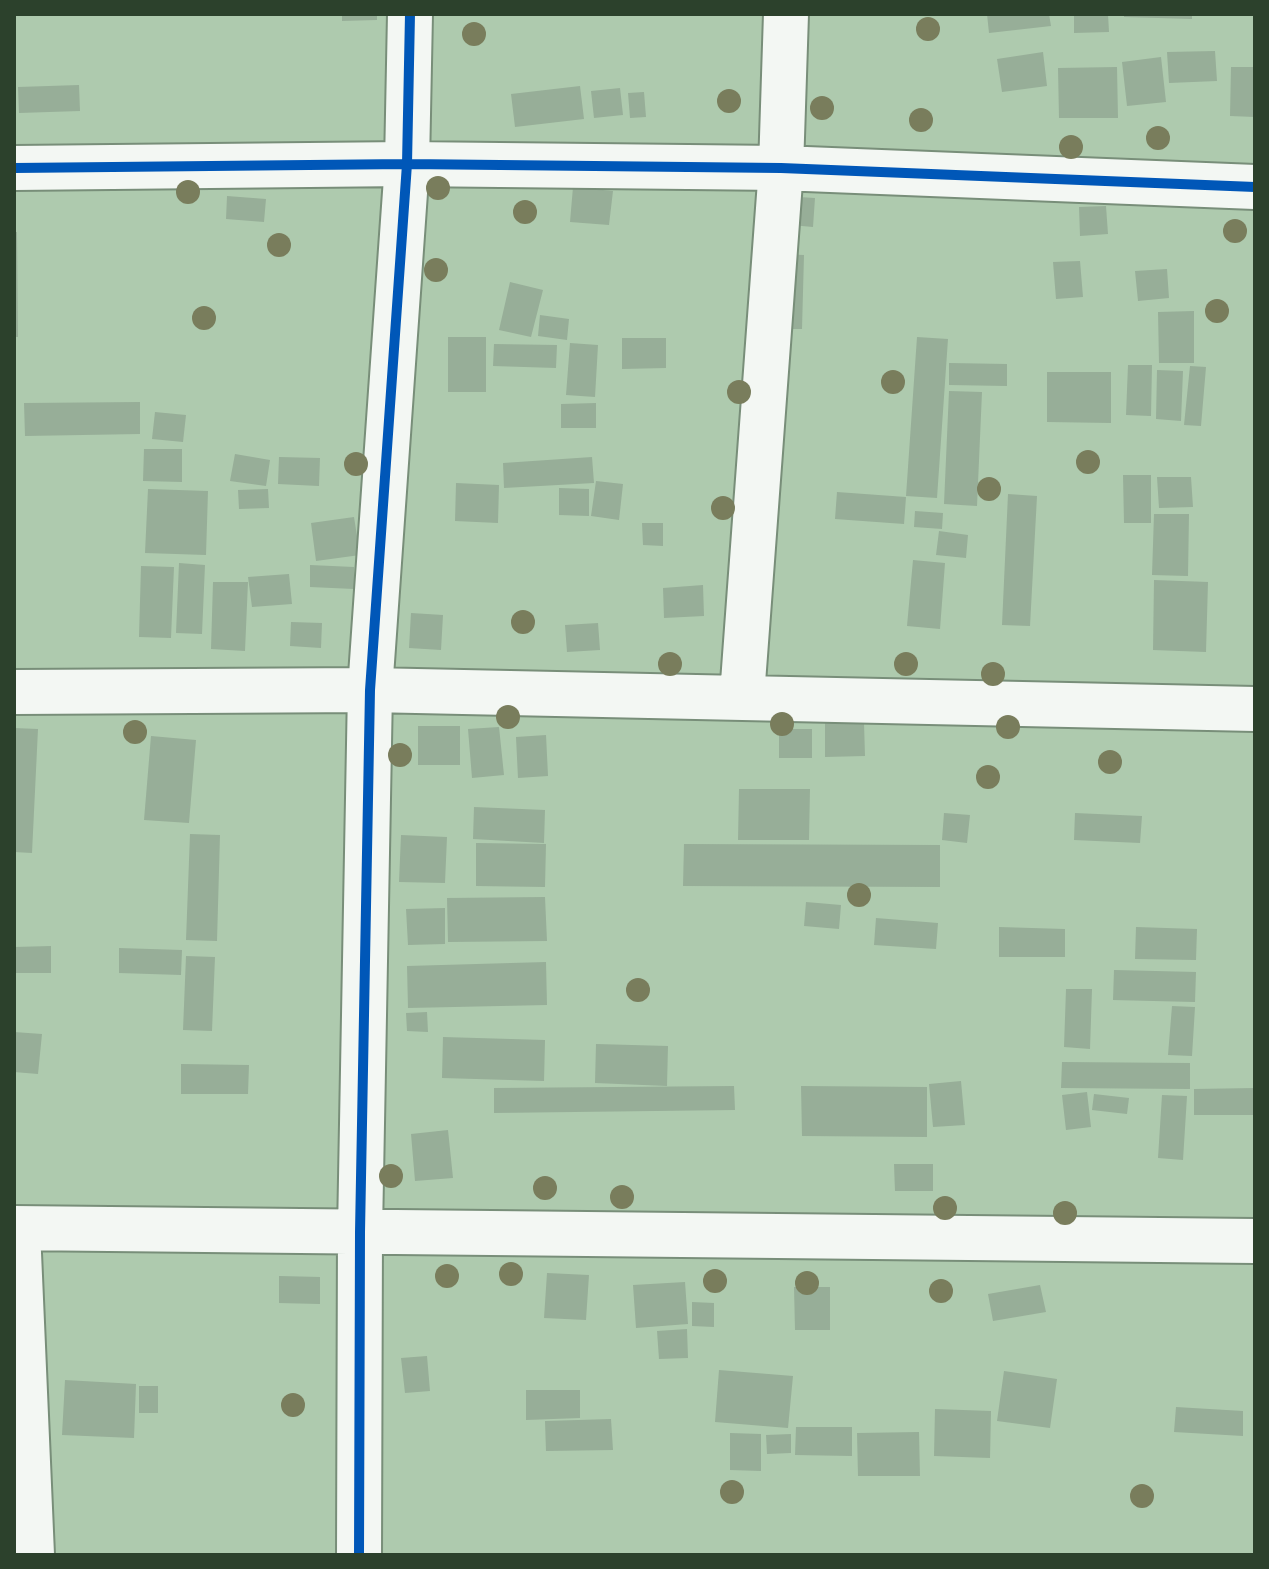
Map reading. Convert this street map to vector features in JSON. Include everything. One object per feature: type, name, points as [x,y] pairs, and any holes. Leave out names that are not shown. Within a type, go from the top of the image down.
[{"type":"street","points":[[359,1555],[360,1232],[370,690],[407,164],[410,14]]},
{"type":"street","points":[[742,696],[781,168],[786,14]]},
{"type":"street","points":[[14,168],[407,164],[781,168],[1255,187]]},
{"type":"street","points":[[14,692],[370,690],[1255,709]]},
{"type":"street","points":[[32,1555],[16,1229],[1255,1241]]},
{"type":"building","points":[[342,14],[377,14],[377,20],[342,21]]},
{"type":"building","points":[[987,14],[1049,14],[1051,26],[989,33]]},
{"type":"building","points":[[1074,14],[1108,14],[1109,32],[1074,33]]},
{"type":"building","points":[[1124,14],[1192,14],[1192,19],[1124,17]]},
{"type":"building","points":[[1215,51],[1217,81],[1169,83],[1167,52]]},
{"type":"building","points":[[1043,52],[1047,86],[1002,92],[997,59]]},
{"type":"building","points":[[1161,57],[1166,102],[1127,106],[1122,62]]},
{"type":"building","points":[[1117,67],[1118,118],[1059,118],[1058,68]]},
{"type":"building","points":[[1231,67],[1255,67],[1255,117],[1230,116]]},
{"type":"building","points":[[79,85],[80,111],[19,113],[18,87]]},
{"type":"building","points":[[580,86],[584,119],[515,127],[511,94]]},
{"type":"building","points":[[620,88],[623,115],[594,118],[591,91]]},
{"type":"building","points":[[644,92],[646,117],[630,118],[628,93]]},
{"type":"building","points":[[573,187],[613,191],[609,225],[570,222]]},
{"type":"building","points":[[227,196],[266,199],[264,222],[226,219]]},
{"type":"building","points":[[782,196],[815,198],[813,227],[780,224]]},
{"type":"building","points":[[1106,206],[1108,234],[1080,236],[1079,207]]},
{"type":"building","points":[[14,232],[17,232],[18,337],[14,337]]},
{"type":"building","points":[[781,254],[804,255],[802,329],[779,329]]},
{"type":"building","points":[[1080,261],[1083,297],[1056,299],[1053,262]]},
{"type":"building","points":[[1167,269],[1169,298],[1138,301],[1135,271]]},
{"type":"building","points":[[510,282],[543,290],[531,337],[499,330]]},
{"type":"building","points":[[1194,311],[1194,363],[1159,363],[1158,312]]},
{"type":"building","points":[[540,315],[569,319],[567,340],[538,336]]},
{"type":"building","points":[[448,337],[486,337],[486,392],[448,392]]},
{"type":"building","points":[[917,337],[948,339],[937,498],[906,496]]},
{"type":"building","points":[[622,338],[666,338],[666,368],[622,369]]},
{"type":"building","points":[[570,343],[598,345],[595,397],[566,395]]},
{"type":"building","points":[[494,344],[557,345],[556,368],[493,366]]},
{"type":"building","points":[[949,363],[1007,364],[1007,386],[949,385]]},
{"type":"building","points":[[1128,365],[1152,365],[1151,416],[1126,415]]},
{"type":"building","points":[[1190,366],[1206,367],[1201,426],[1184,425]]},
{"type":"building","points":[[1157,370],[1183,371],[1181,421],[1156,419]]},
{"type":"building","points":[[1047,372],[1111,372],[1111,423],[1047,422]]},
{"type":"building","points":[[949,391],[982,392],[977,506],[944,504]]},
{"type":"building","points":[[140,402],[140,434],[25,436],[24,403]]},
{"type":"building","points":[[596,403],[596,428],[561,428],[561,404]]},
{"type":"building","points":[[155,412],[186,415],[183,442],[152,439]]},
{"type":"building","points":[[144,449],[182,449],[182,482],[143,481]]},
{"type":"building","points":[[235,454],[270,460],[266,486],[230,481]]},
{"type":"building","points":[[279,457],[320,458],[319,486],[278,484]]},
{"type":"building","points":[[592,457],[594,483],[504,488],[503,463]]},
{"type":"building","points":[[1123,475],[1151,475],[1151,523],[1124,523]]},
{"type":"building","points":[[1157,477],[1191,477],[1193,507],[1159,508]]},
{"type":"building","points":[[596,481],[623,484],[619,520],[591,516]]},
{"type":"building","points":[[456,483],[499,485],[498,523],[455,521]]},
{"type":"building","points":[[559,488],[589,489],[589,516],[559,515]]},
{"type":"building","points":[[148,489],[208,491],[206,555],[145,553]]},
{"type":"building","points":[[268,489],[269,508],[239,509],[238,490]]},
{"type":"building","points":[[837,492],[906,497],[904,524],[835,519]]},
{"type":"building","points":[[1008,494],[1037,496],[1030,626],[1002,625]]},
{"type":"building","points":[[915,511],[943,513],[942,529],[914,527]]},
{"type":"building","points":[[1154,514],[1189,514],[1188,576],[1152,575]]},
{"type":"building","points":[[354,517],[360,555],[316,561],[311,523]]},
{"type":"building","points":[[642,523],[663,523],[663,546],[643,545]]},
{"type":"building","points":[[939,531],[968,535],[966,558],[936,555]]},
{"type":"building","points":[[913,560],[945,563],[940,629],[907,626]]},
{"type":"building","points":[[179,563],[205,565],[202,634],[176,633]]},
{"type":"building","points":[[310,565],[354,567],[354,589],[310,587]]},
{"type":"building","points":[[141,566],[174,567],[171,638],[139,637]]},
{"type":"building","points":[[289,574],[292,604],[252,607],[248,577]]},
{"type":"building","points":[[1154,580],[1208,582],[1206,652],[1153,650]]},
{"type":"building","points":[[213,582],[248,582],[245,651],[211,649]]},
{"type":"building","points":[[703,585],[704,616],[664,618],[663,588]]},
{"type":"building","points":[[411,613],[443,615],[441,650],[409,648]]},
{"type":"building","points":[[291,622],[322,623],[321,648],[290,646]]},
{"type":"building","points":[[598,623],[600,650],[567,652],[565,625]]},
{"type":"building","points":[[825,722],[864,723],[865,756],[825,757]]},
{"type":"building","points":[[418,726],[460,726],[460,765],[418,765]]},
{"type":"building","points":[[499,727],[504,775],[472,778],[468,729]]},
{"type":"building","points":[[14,728],[38,729],[32,853],[14,852]]},
{"type":"building","points":[[779,729],[812,729],[812,758],[779,758]]},
{"type":"building","points":[[546,735],[548,776],[518,778],[516,737]]},
{"type":"building","points":[[151,736],[196,740],[189,823],[144,820]]},
{"type":"building","points":[[739,789],[810,789],[809,840],[738,840]]},
{"type":"building","points":[[474,807],[545,810],[544,843],[473,839]]},
{"type":"building","points":[[944,813],[970,815],[967,843],[942,840]]},
{"type":"building","points":[[1075,813],[1142,816],[1140,843],[1074,840]]},
{"type":"building","points":[[190,834],[220,835],[217,941],[186,940]]},
{"type":"building","points":[[401,835],[447,837],[445,883],[399,882]]},
{"type":"building","points":[[476,843],[546,844],[545,887],[476,886]]},
{"type":"building","points":[[684,844],[940,845],[940,887],[683,886]]},
{"type":"building","points":[[545,897],[547,941],[448,942],[447,898]]},
{"type":"building","points":[[806,902],[841,905],[839,929],[804,926]]},
{"type":"building","points":[[445,908],[445,944],[408,945],[406,909]]},
{"type":"building","points":[[876,918],[938,923],[936,949],[874,945]]},
{"type":"building","points":[[999,927],[1065,929],[1065,957],[999,957]]},
{"type":"building","points":[[1136,927],[1197,929],[1196,960],[1135,959]]},
{"type":"building","points":[[51,946],[51,973],[14,973],[14,947]]},
{"type":"building","points":[[119,948],[182,950],[181,975],[119,973]]},
{"type":"building","points":[[186,956],[215,957],[212,1031],[183,1030]]},
{"type":"building","points":[[546,962],[547,1005],[408,1008],[407,966]]},
{"type":"building","points":[[1114,970],[1196,972],[1195,1002],[1113,1000]]},
{"type":"building","points":[[1066,989],[1092,989],[1090,1049],[1064,1047]]},
{"type":"building","points":[[1172,1006],[1195,1007],[1192,1056],[1168,1055]]},
{"type":"building","points":[[427,1012],[428,1032],[407,1031],[406,1013]]},
{"type":"building","points":[[14,1032],[42,1034],[38,1074],[14,1072]]},
{"type":"building","points":[[443,1037],[545,1040],[544,1081],[442,1078]]},
{"type":"building","points":[[596,1044],[668,1046],[667,1086],[595,1083]]},
{"type":"building","points":[[1062,1062],[1190,1063],[1190,1089],[1061,1088]]},
{"type":"building","points":[[181,1064],[249,1065],[248,1094],[181,1094]]},
{"type":"building","points":[[961,1081],[965,1125],[933,1127],[929,1084]]},
{"type":"building","points":[[734,1086],[735,1110],[494,1113],[494,1088]]},
{"type":"building","points":[[801,1086],[927,1087],[927,1137],[802,1136]]},
{"type":"building","points":[[1255,1088],[1255,1115],[1194,1115],[1194,1089]]},
{"type":"building","points":[[1087,1092],[1091,1127],[1066,1130],[1062,1095]]},
{"type":"building","points":[[1094,1094],[1129,1098],[1127,1114],[1092,1110]]},
{"type":"building","points":[[1162,1095],[1187,1096],[1183,1160],[1158,1158]]},
{"type":"building","points":[[448,1130],[453,1178],[415,1181],[411,1134]]},
{"type":"building","points":[[894,1164],[933,1164],[933,1191],[895,1191]]},
{"type":"building","points":[[547,1273],[589,1275],[586,1320],[544,1318]]},
{"type":"building","points":[[279,1276],[320,1277],[320,1304],[279,1303]]},
{"type":"building","points":[[685,1282],[688,1324],[636,1328],[633,1285]]},
{"type":"building","points":[[1040,1285],[1046,1312],[993,1321],[988,1294]]},
{"type":"building","points":[[794,1287],[830,1287],[830,1330],[795,1330]]},
{"type":"building","points":[[692,1302],[714,1303],[714,1327],[692,1326]]},
{"type":"building","points":[[687,1329],[688,1358],[659,1359],[657,1331]]},
{"type":"building","points":[[427,1356],[430,1391],[405,1393],[401,1358]]},
{"type":"building","points":[[719,1370],[793,1376],[788,1428],[715,1422]]},
{"type":"building","points":[[1004,1371],[1057,1379],[1050,1428],[997,1421]]},
{"type":"building","points":[[65,1380],[136,1384],[134,1438],[62,1435]]},
{"type":"building","points":[[139,1386],[158,1386],[158,1413],[139,1413]]},
{"type":"building","points":[[526,1390],[580,1390],[580,1418],[526,1420]]},
{"type":"building","points":[[1176,1407],[1243,1411],[1243,1436],[1174,1432]]},
{"type":"building","points":[[935,1409],[991,1411],[990,1458],[934,1456]]},
{"type":"building","points":[[611,1419],[613,1450],[546,1451],[545,1421]]},
{"type":"building","points":[[796,1427],[852,1427],[852,1456],[795,1455]]},
{"type":"building","points":[[919,1432],[920,1476],[858,1476],[857,1433]]},
{"type":"building","points":[[730,1433],[761,1434],[761,1471],[730,1470]]},
{"type":"building","points":[[791,1434],[791,1453],[767,1454],[766,1435]]},
{"type":"cycle path","points":[[359,1555],[360,1232],[370,690],[407,164],[410,14]]},
{"type":"cycle path","points":[[14,168],[407,164],[781,168],[1255,187]]}]
